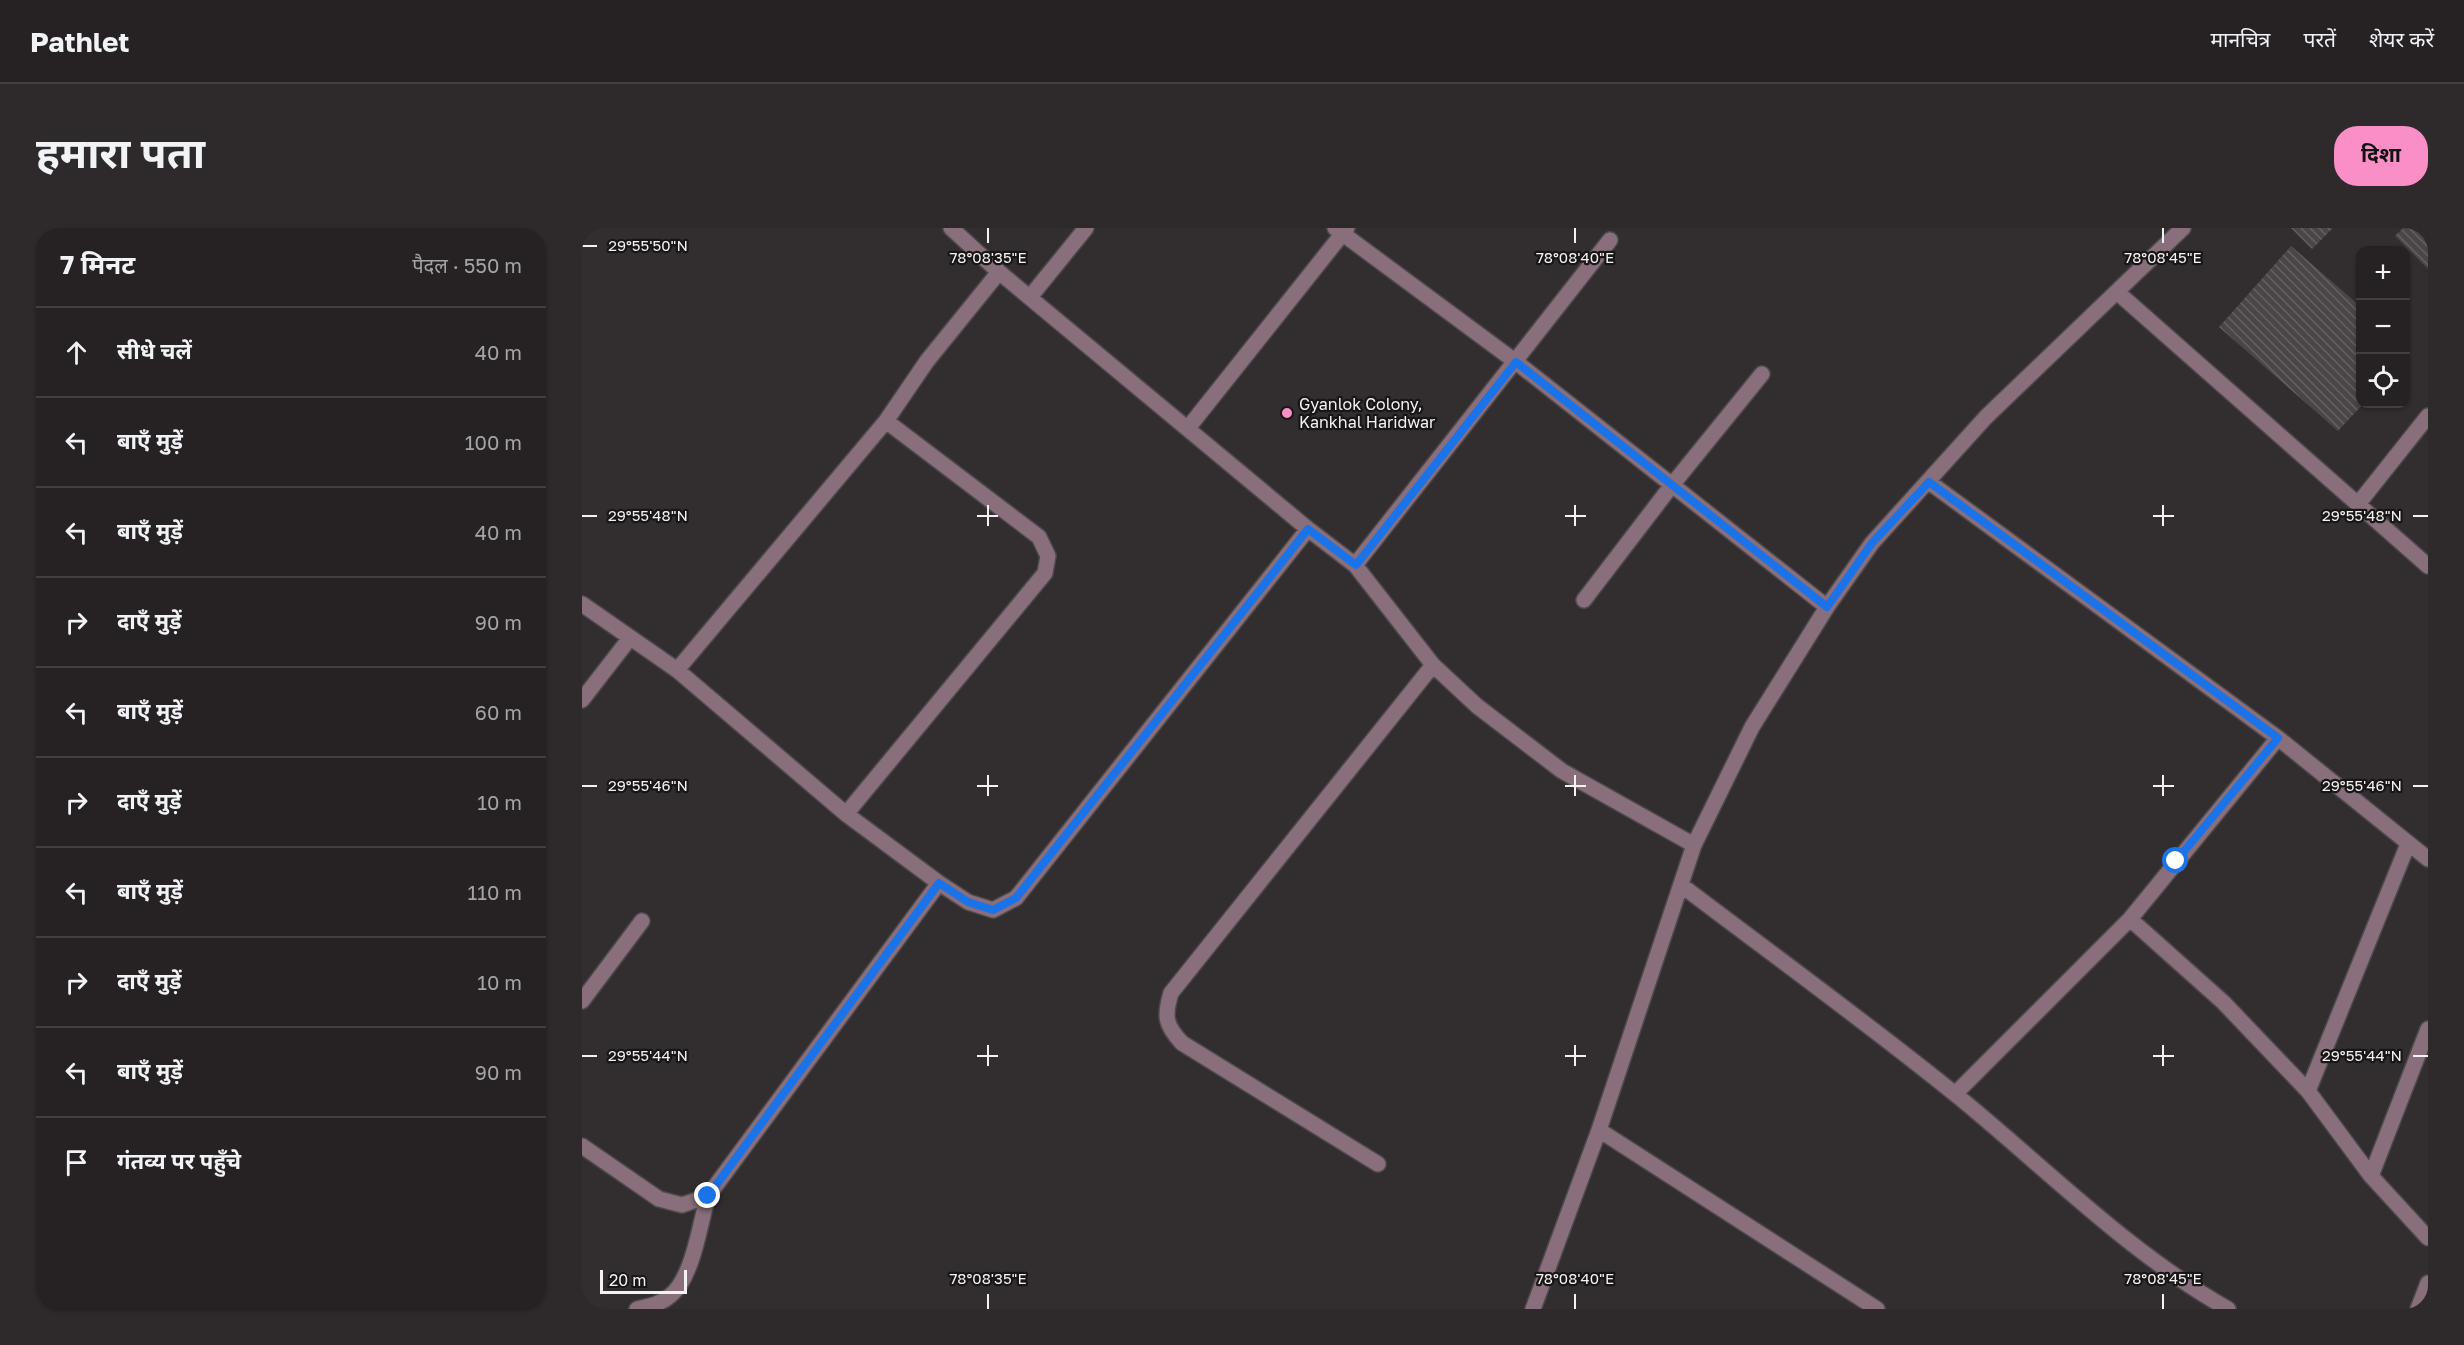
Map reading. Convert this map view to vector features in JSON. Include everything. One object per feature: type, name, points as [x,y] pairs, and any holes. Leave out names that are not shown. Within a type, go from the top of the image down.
[{"type":"street","points":[[951,228],[999,272],[1308,529],[1356,565],[1433,665],[1477,706],[1562,771],[1694,845]]},
{"type":"street","points":[[1030,297],[1086,228]]},
{"type":"street","points":[[1533,1309],[1599,1130],[1694,845],[1752,727],[1827,607],[1872,543],[1986,417],[2183,228]]},
{"type":"street","points":[[1188,428],[1341,230],[1516,362],[1827,607]]},
{"type":"street","points":[[1356,565],[1610,240]]},
{"type":"street","points":[[677,670],[886,421],[927,361],[999,272]]},
{"type":"street","points":[[2117,291],[2428,566]]},
{"type":"street","points":[[1584,600],[1672,485],[1762,374]]},
{"type":"street","points":[[2358,504],[2428,416]]},
{"type":"street","points":[[846,814],[1045,573],[1048,556],[1039,537],[886,421]]},
{"type":"street","points":[[1929,482],[2278,738],[2428,859]]},
{"type":"street","points":[[582,604],[677,670],[846,814],[968,902],[993,910],[1016,898],[1308,529]]},
{"type":"street","points":[[582,700],[630,638]]},
{"type":"street","points":[[1378,1164],[1182,1043],[1169,1029],[1166,1009],[1171,993],[1433,665]]},
{"type":"street","points":[[1955,1094],[2130,919],[2278,738]]},
{"type":"street","points":[[2308,1091],[2408,844]]},
{"type":"street","points":[[637,1309],[656,1305],[672,1294],[686,1276],[708,1196],[939,883]]},
{"type":"street","points":[[1681,885],[1955,1094],[2119,1233],[2169,1272],[2228,1309]]},
{"type":"street","points":[[2130,919],[2223,1002],[2308,1091],[2371,1176],[2428,1238]]},
{"type":"street","points":[[582,1001],[642,921]]},
{"type":"street","points":[[2371,1176],[2428,1029]]},
{"type":"street","points":[[1599,1130],[1876,1309]]},
{"type":"street","points":[[582,1146],[659,1199],[682,1204],[708,1196]]},
{"type":"street","points":[[2418,1309],[2428,1283]]},
{"type":"building","points":[[2291,228],[2333,228],[2312,249]]},
{"type":"building","points":[[2403,228],[2428,228],[2428,269],[2410,251],[2410,246],[2405,246],[2395,236]]},
{"type":"building","points":[[2291,246],[2356,303],[2356,408],[2359,408],[2338,431],[2219,327]]},
{"type":"place","name":"Gyanlok Colony, Kankhal Haridwar","points":[[1287,413]]},
{"type":"route","points":[[708,1196],[939,883],[968,902],[993,910],[1016,898],[1308,529],[1356,565],[1516,362],[1827,607],[1872,543],[1929,482],[2278,738],[2176,861]]}]
